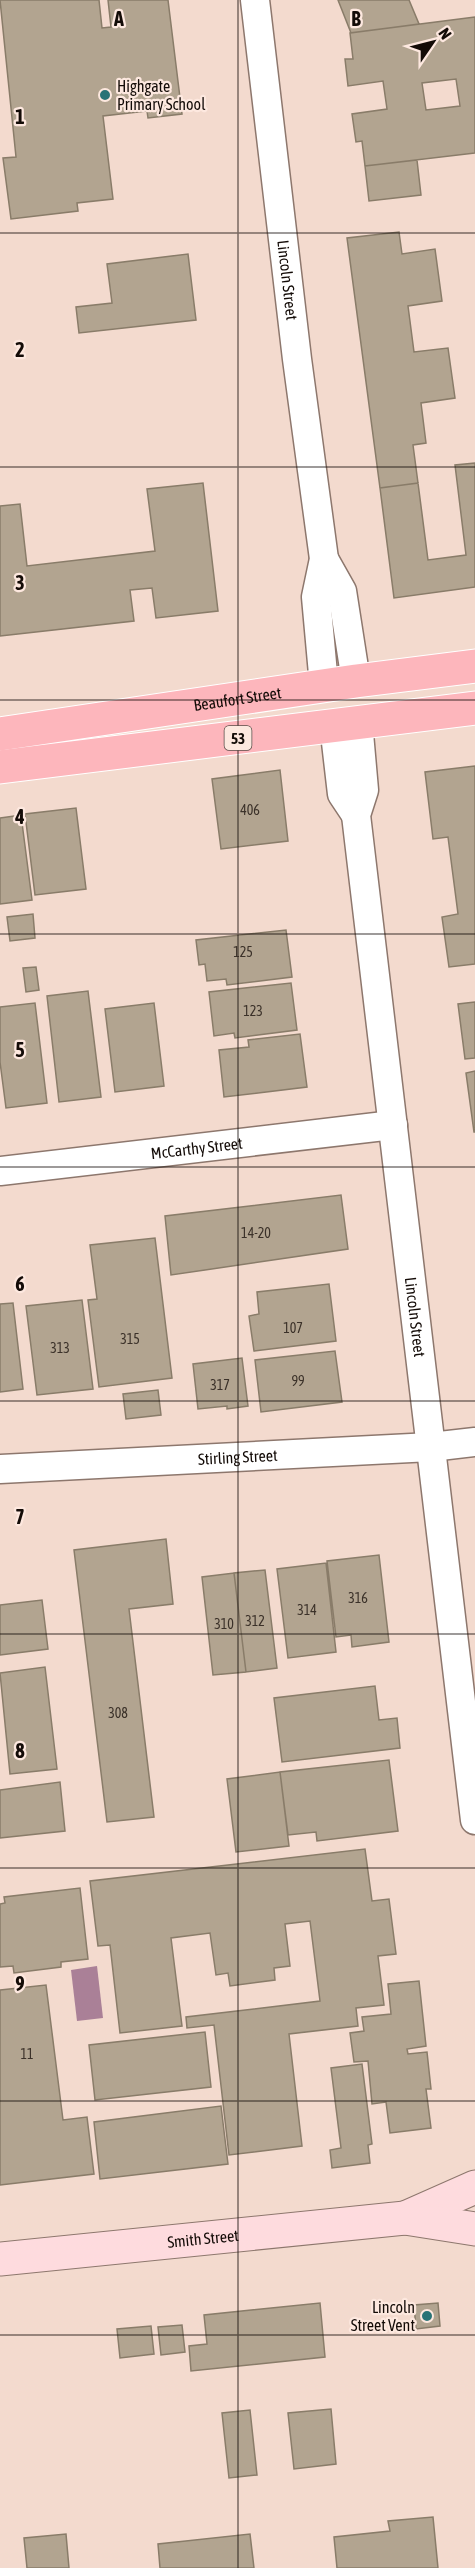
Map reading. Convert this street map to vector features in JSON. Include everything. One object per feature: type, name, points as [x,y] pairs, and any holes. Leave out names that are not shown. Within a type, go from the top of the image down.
[{"type":"main road","name":"Beaufort Street","points":[[0,734],[324,685],[475,666]]},
{"type":"main road","name":"53","points":[[0,767],[475,708]]},
{"type":"street","name":"Lincoln Street","points":[[255,0],[298,369],[324,559],[316,597],[324,685]]},
{"type":"street","name":"Lincoln Street","points":[[324,559],[342,591],[356,681]]},
{"type":"street","name":"Lincoln Street","points":[[346,724],[364,790],[356,815],[475,1820]]},
{"type":"street","name":"McCarthy Street","points":[[0,1171],[393,1125]]},
{"type":"street","name":"Stirling Street","points":[[0,1469],[431,1447],[475,1442]]},
{"type":"street","name":"Smith Street","points":[[405,2218],[475,2187]]},
{"type":"street","name":"Smith Street","points":[[0,2259],[405,2218],[475,2229]]},
{"type":"shaded area","points":[[97,1966],[103,2018],[77,2021],[71,1970]]},
{"type":"building","points":[[0,0],[99,0],[102,28],[111,27],[108,0],[168,0],[182,114],[148,118],[147,111],[103,116],[113,199],[77,203],[78,211],[11,219],[3,158],[16,157]]},
{"type":"building","points":[[338,0],[409,0],[419,24],[351,33]]},
{"type":"building","points":[[475,17],[475,153],[365,166],[362,141],[356,142],[352,114],[387,109],[383,81],[348,86],[345,59],[353,59],[350,33]],"holes":[[[456,79],[460,106],[426,110],[422,83]]]},
{"type":"building","points":[[417,160],[421,195],[369,201],[365,166]]},
{"type":"building","points":[[399,232],[402,254],[435,249],[442,301],[408,306],[414,352],[448,348],[455,398],[421,403],[426,443],[413,445],[418,483],[380,488],[347,238]]},
{"type":"building","points":[[188,254],[196,320],[79,333],[76,307],[112,303],[107,264]]},
{"type":"building","points":[[475,463],[475,587],[394,598],[380,488],[418,483],[428,560],[466,555],[455,465]]},
{"type":"building","points":[[203,483],[218,611],[156,618],[152,588],[130,590],[134,621],[0,636],[0,506],[20,504],[27,566],[155,551],[147,489]]},
{"type":"building","points":[[475,766],[475,964],[449,967],[442,917],[458,914],[448,837],[433,839],[425,772]]},
{"type":"building","points":[[280,770],[288,841],[221,849],[212,779]]},
{"type":"building","points":[[76,808],[86,889],[35,895],[25,814]]},
{"type":"building","points":[[21,815],[32,900],[0,904],[0,818]]},
{"type":"building","points":[[33,914],[35,938],[10,941],[7,917]]},
{"type":"building","points":[[286,930],[292,977],[227,985],[226,979],[207,981],[205,964],[199,965],[196,940]]},
{"type":"building","points":[[36,967],[39,990],[26,992],[23,968]]},
{"type":"building","points":[[291,983],[297,1030],[235,1038],[234,1033],[214,1036],[209,992]]},
{"type":"building","points":[[88,991],[101,1097],[59,1102],[47,996]]},
{"type":"building","points":[[475,1002],[475,1058],[465,1059],[458,1004]]},
{"type":"building","points":[[35,1003],[47,1103],[6,1108],[0,1062],[0,1007]]},
{"type":"building","points":[[154,1003],[164,1086],[115,1092],[105,1009]]},
{"type":"building","points":[[300,1034],[307,1087],[224,1097],[219,1050],[249,1047],[248,1040]]},
{"type":"building","points":[[475,1071],[475,1132],[474,1132],[466,1073]]},
{"type":"building","points":[[341,1195],[348,1249],[171,1275],[165,1216]]},
{"type":"building","points":[[155,1238],[172,1378],[99,1387],[88,1300],[97,1299],[90,1245]]},
{"type":"building","points":[[329,1284],[336,1341],[254,1351],[249,1316],[259,1314],[257,1292]]},
{"type":"building","points":[[82,1300],[93,1389],[37,1395],[26,1306]]},
{"type":"building","points":[[13,1303],[23,1389],[0,1392],[0,1304]]},
{"type":"building","points":[[335,1351],[342,1402],[261,1412],[255,1360]]},
{"type":"building","points":[[242,1358],[248,1406],[198,1409],[193,1364]]},
{"type":"building","points":[[158,1390],[161,1415],[126,1419],[123,1394]]},
{"type":"building","points":[[166,1539],[173,1604],[129,1609],[154,1817],[107,1822],[74,1550]]},
{"type":"building","points":[[379,1555],[389,1642],[352,1647],[351,1635],[336,1637],[327,1561]]},
{"type":"building","points":[[326,1563],[336,1652],[288,1658],[277,1569]]},
{"type":"building","points":[[265,1570],[277,1668],[246,1672],[234,1573]]},
{"type":"building","points":[[234,1573],[246,1672],[213,1675],[202,1577]]},
{"type":"building","points":[[42,1600],[48,1649],[0,1655],[0,1605]]},
{"type":"building","points":[[45,1667],[57,1769],[10,1774],[0,1673]]},
{"type":"building","points":[[375,1686],[379,1720],[397,1718],[400,1748],[282,1762],[274,1698]]},
{"type":"building","points":[[389,1760],[398,1831],[317,1841],[316,1832],[288,1835],[280,1772]]},
{"type":"building","points":[[280,1772],[289,1846],[236,1852],[227,1779]]},
{"type":"building","points":[[60,1782],[65,1831],[0,1838],[0,1790]]},
{"type":"building","points":[[365,1849],[372,1901],[389,1899],[396,1954],[378,1956],[384,2005],[356,2008],[358,2026],[289,2034],[302,2146],[229,2155],[214,2025],[187,2028],[186,2017],[320,2001],[310,1921],[285,1924],[290,1966],[274,1968],[275,1980],[230,1986],[228,1973],[216,1975],[210,1933],[171,1938],[182,2026],[120,2033],[110,1945],[98,1946],[90,1881]]},
{"type":"building","points":[[80,1888],[88,1959],[61,1962],[61,1967],[14,1973],[13,1966],[0,1967],[0,1904],[5,1903],[4,1897]]},
{"type":"building","points":[[419,1981],[426,2046],[407,2049],[408,2054],[427,2052],[431,2089],[426,2089],[431,2128],[390,2133],[386,2102],[372,2104],[368,2061],[354,2062],[350,2033],[364,2031],[362,2017],[391,2014],[388,1984]]},
{"type":"building","points":[[46,1985],[63,2120],[87,2117],[94,2174],[0,2185],[0,1990]]},
{"type":"building","points":[[205,2032],[211,2087],[95,2100],[89,2045]]},
{"type":"building","points":[[362,2064],[372,2144],[368,2145],[370,2163],[332,2168],[330,2150],[341,2148],[331,2068]]},
{"type":"building","points":[[221,2106],[228,2164],[100,2179],[94,2122]]},
{"type":"building","points":[[320,2303],[325,2357],[191,2371],[189,2346],[207,2344],[204,2315]]},
{"type":"building","name":"Lincoln Street Vent","points":[[438,2303],[440,2326],[416,2329],[414,2305]]},
{"type":"building","points":[[182,2325],[185,2352],[161,2355],[158,2327]]},
{"type":"building","points":[[151,2326],[154,2354],[120,2358],[117,2329]]},
{"type":"building","points":[[331,2409],[336,2464],[294,2469],[288,2413]]},
{"type":"building","points":[[250,2410],[257,2475],[229,2478],[222,2413]]},
{"type":"building","points":[[433,2517],[438,2568],[337,2568],[334,2537],[390,2531],[388,2521]]},
{"type":"building","points":[[66,2534],[69,2568],[27,2568],[24,2538]]},
{"type":"building","points":[[250,2534],[254,2568],[160,2568],[158,2544]]},
{"type":"place","name":"Highgate Primary School","points":[[105,95]]},
{"type":"place","name":"Lincoln Street Vent","points":[[427,2316]]}]
